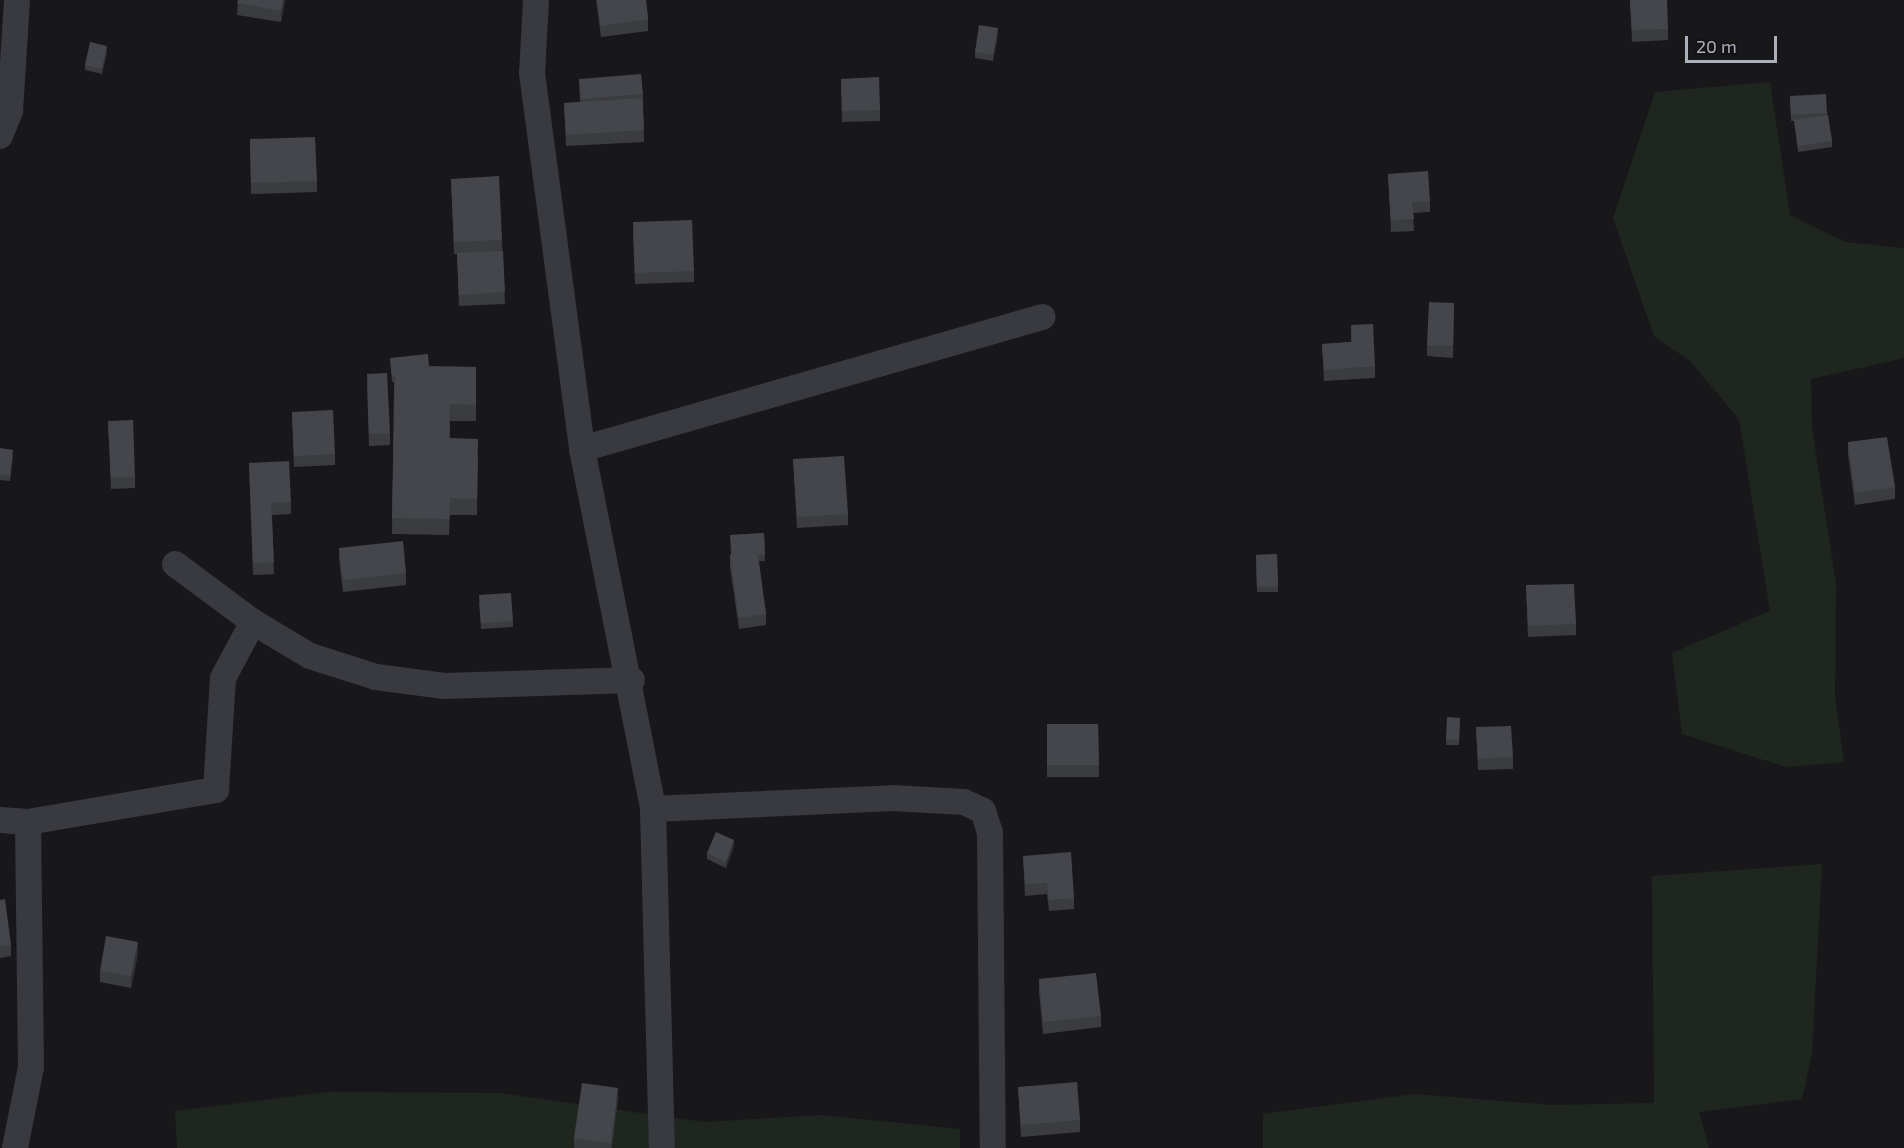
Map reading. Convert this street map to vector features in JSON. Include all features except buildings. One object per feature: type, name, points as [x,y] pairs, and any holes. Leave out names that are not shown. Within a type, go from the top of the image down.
[{"type":"street","points":[[0,136],[10,111],[17,0]]},
{"type":"street","points":[[536,0],[532,73],[538,132],[582,449],[632,680],[653,809],[662,1148]]},
{"type":"street","points":[[582,449],[1042,317]]},
{"type":"street","points":[[175,564],[252,622],[310,656],[376,677],[444,686],[632,680]]},
{"type":"street","points":[[0,820],[28,822],[216,790],[223,678],[252,622]]},
{"type":"street","points":[[653,809],[893,798],[964,802],[983,811],[990,832],[993,1148]]},
{"type":"street","points":[[15,1148],[31,1067],[28,822]]},
{"type":"shaded area","points":[[1770,82],[1790,215],[1845,242],[1904,248],[1904,358],[1811,379],[1812,428],[1836,584],[1835,695],[1844,762],[1786,767],[1682,734],[1672,653],[1770,611],[1739,419],[1690,361],[1654,336],[1613,218],[1655,92]]},
{"type":"shaded area","points":[[1822,864],[1812,1053],[1802,1099],[1699,1112],[1709,1148],[1263,1148],[1263,1114],[1415,1094],[1552,1105],[1654,1103],[1652,876]]},
{"type":"shaded area","points":[[327,1092],[500,1093],[704,1122],[822,1115],[960,1129],[960,1148],[177,1148],[175,1111]]}]
